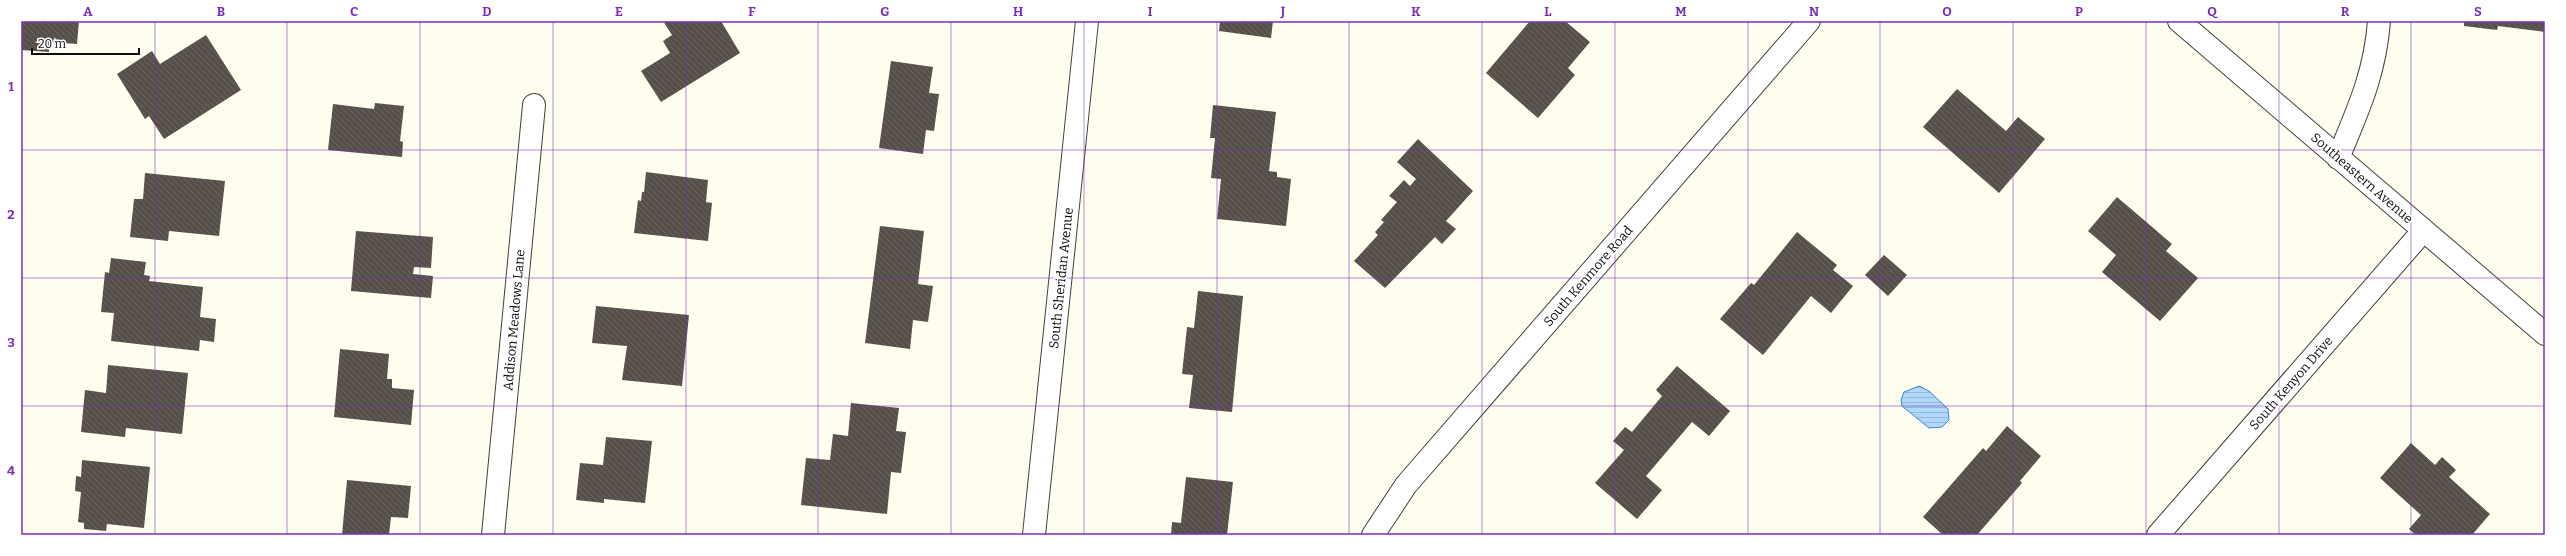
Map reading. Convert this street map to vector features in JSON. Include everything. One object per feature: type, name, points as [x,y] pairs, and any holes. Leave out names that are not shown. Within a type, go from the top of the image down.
[{"type":"street","name":"South Sheridan Avenue","points":[[1034,535],[1088,21]]},
{"type":"street","name":"South Kenmore Road","points":[[1373,535],[1406,485],[1809,21]]},
{"type":"street","name":"Southeastern Avenue","points":[[2179,21],[2545,334]]},
{"type":"street","points":[[2338,158],[2369,84],[2377,50],[2379,21]]},
{"type":"street","name":"Addison Meadows Lane","points":[[493,535],[534,105]]},
{"type":"street","name":"South Kenyon Drive","points":[[2158,535],[2423,231]]},
{"type":"water","points":[[1919,386],[1929,391],[1948,409],[1949,420],[1942,427],[1929,428],[1902,406],[1901,400],[1904,392]]},
{"type":"building","points":[[21,21],[79,21],[77,44],[49,42],[49,52],[21,50]]},
{"type":"building","points":[[663,21],[721,21],[740,53],[661,102],[641,71],[670,53],[663,41],[672,35]]},
{"type":"building","points":[[1220,21],[1273,21],[1271,38],[1219,31]]},
{"type":"building","points":[[1530,21],[1565,21],[1590,42],[1568,68],[1575,75],[1538,118],[1486,73]]},
{"type":"building","points":[[2464,21],[2545,21],[2545,32],[2498,26],[2497,30],[2464,26]]},
{"type":"building","points":[[206,35],[241,90],[164,139],[149,116],[145,119],[117,74],[152,51],[160,64]]},
{"type":"building","points":[[891,61],[933,67],[929,93],[939,94],[934,131],[926,130],[923,154],[879,148]]},
{"type":"building","points":[[1957,89],[2006,131],[2018,117],[2045,139],[1999,193],[1923,127]]},
{"type":"building","points":[[375,103],[404,106],[400,141],[403,142],[402,157],[328,150],[333,104],[374,109]]},
{"type":"building","points":[[1213,105],[1276,112],[1269,171],[1277,172],[1277,177],[1291,179],[1286,226],[1217,219],[1221,179],[1211,178],[1215,138],[1210,138]]},
{"type":"building","points":[[1418,139],[1473,191],[1446,221],[1456,229],[1442,244],[1435,237],[1385,288],[1354,261],[1378,235],[1375,232],[1384,222],[1381,220],[1397,202],[1389,196],[1404,180],[1410,186],[1416,179],[1397,162]]},
{"type":"building","points":[[646,172],[708,180],[706,202],[712,203],[708,241],[634,233],[638,200],[641,201],[642,192],[644,192]]},
{"type":"building","points":[[145,173],[225,181],[219,236],[169,231],[168,241],[130,237],[134,199],[143,199]]},
{"type":"building","points":[[2117,197],[2172,244],[2166,251],[2198,278],[2160,321],[2102,272],[2116,255],[2088,231]]},
{"type":"building","points":[[880,226],[924,231],[918,284],[933,286],[928,322],[913,320],[910,349],[865,343]]},
{"type":"building","points":[[356,231],[433,237],[431,268],[414,267],[413,274],[433,276],[431,298],[351,291]]},
{"type":"building","points":[[1797,232],[1837,265],[1833,270],[1853,286],[1831,313],[1811,296],[1763,355],[1720,319],[1751,283],[1754,285]]},
{"type":"building","points":[[1884,255],[1907,275],[1888,296],[1865,275]]},
{"type":"building","points":[[111,258],[146,262],[144,275],[150,276],[149,281],[203,287],[200,317],[216,319],[214,342],[200,340],[199,351],[111,341],[114,313],[101,312],[105,272],[109,273]]},
{"type":"building","points":[[1198,291],[1243,296],[1232,412],[1189,408],[1193,375],[1182,374],[1187,327],[1194,328]]},
{"type":"building","points":[[596,306],[689,315],[682,386],[622,380],[627,346],[592,343]]},
{"type":"building","points":[[340,349],[389,354],[387,379],[392,379],[392,388],[414,390],[411,425],[334,417]]},
{"type":"building","points":[[108,365],[188,373],[182,434],[126,428],[125,437],[81,432],[85,390],[106,393]]},
{"type":"building","points":[[1677,366],[1730,411],[1709,436],[1692,422],[1646,476],[1662,490],[1637,519],[1595,483],[1624,450],[1613,441],[1625,427],[1632,432],[1662,396],[1656,390]]},
{"type":"building","points":[[851,403],[899,408],[896,431],[906,432],[901,473],[891,472],[887,514],[801,505],[806,458],[830,460],[833,434],[848,436]]},
{"type":"building","points":[[2007,426],[2041,456],[2020,481],[2022,483],[1977,535],[1943,535],[1923,517],[1983,448],[1986,451]]},
{"type":"building","points":[[606,437],[652,441],[645,503],[604,499],[604,503],[576,500],[580,463],[603,465]]},
{"type":"building","points":[[2411,443],[2435,465],[2442,457],[2456,470],[2449,477],[2490,514],[2472,535],[2416,535],[2409,529],[2421,515],[2380,478]]},
{"type":"building","points":[[82,460],[150,467],[144,528],[107,524],[106,531],[84,529],[84,523],[78,522],[81,492],[75,491],[76,476],[81,477]]},
{"type":"building","points":[[1186,477],[1233,482],[1227,535],[1171,535],[1172,522],[1181,523]]},
{"type":"building","points":[[347,480],[411,486],[408,518],[391,517],[389,535],[342,535]]}]
